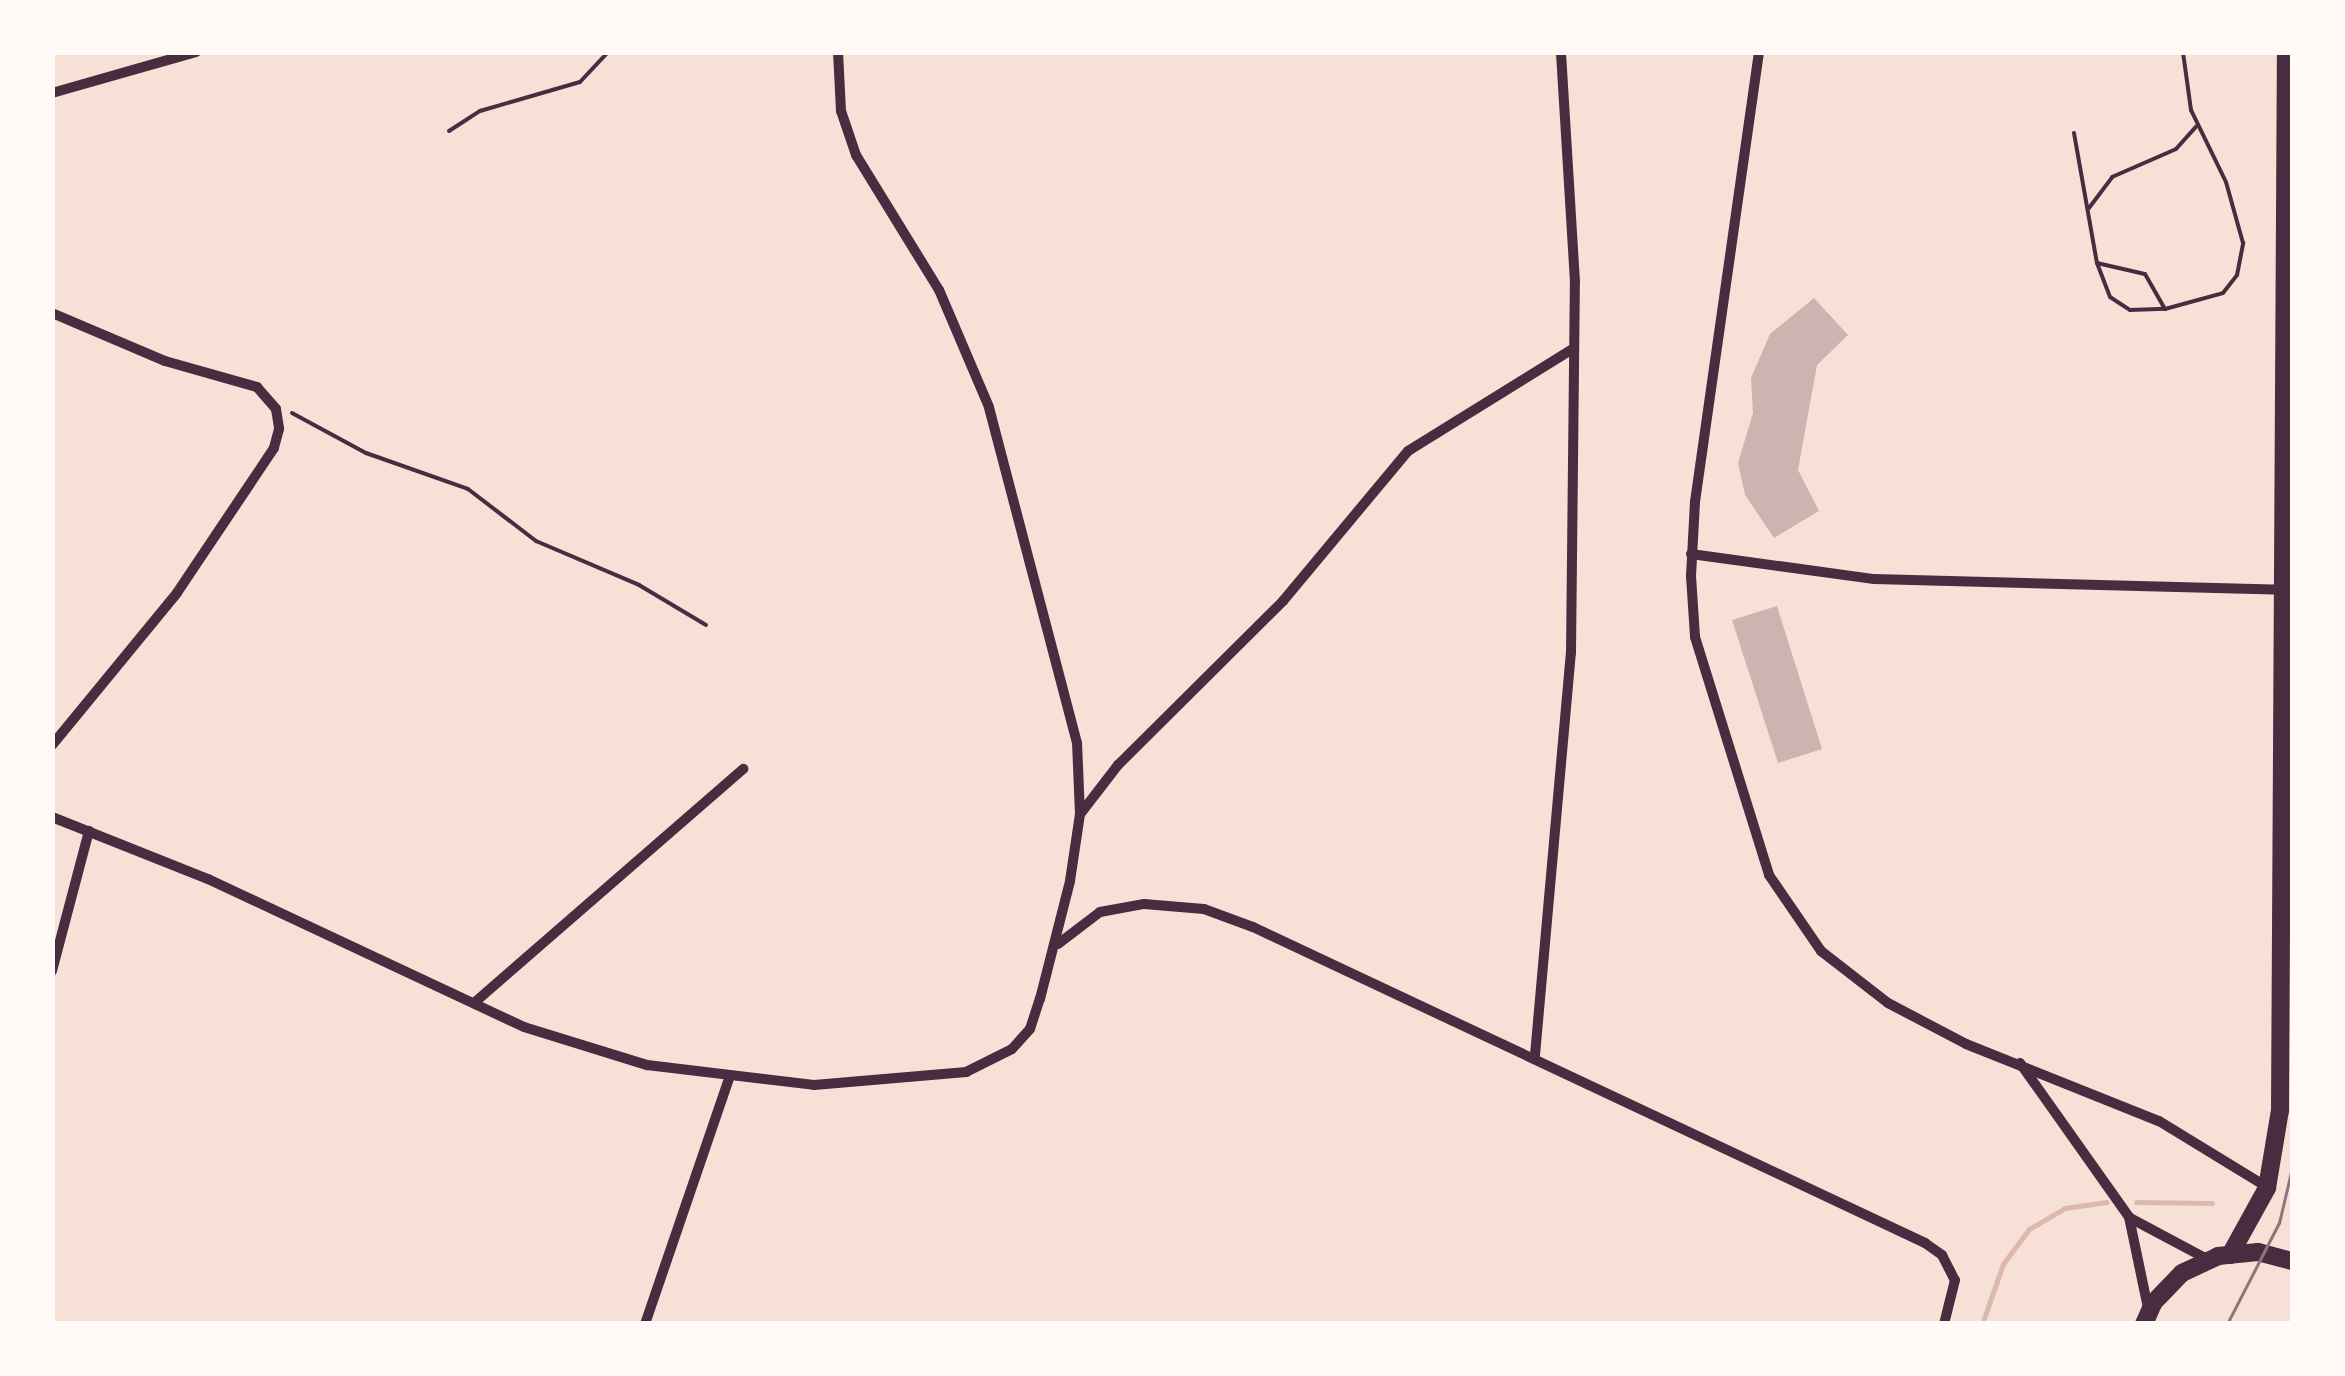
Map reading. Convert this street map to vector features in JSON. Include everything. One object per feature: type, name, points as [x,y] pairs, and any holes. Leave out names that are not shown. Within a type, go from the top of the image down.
[{"type":"main road","points":[[2230,1255],[2268,1188],[2280,1110],[2286,52]]},
{"type":"main road","points":[[2146,1318],[2182,1273],[2209,1260],[2258,1252],[2292,1262]]},
{"type":"street","points":[[52,93],[196,52]]},
{"type":"street","points":[[52,817],[474,1003],[606,1055],[730,1079],[814,1084],[979,1068],[1012,1049],[1030,1029],[1055,947],[1080,814],[1072,719],[988,407],[939,290],[856,155],[841,110],[838,52]]},
{"type":"street","points":[[1536,1055],[1572,653],[1574,348],[1561,52]]},
{"type":"street","points":[[1760,52],[1691,554],[1695,637],[1761,854],[1791,915],[1838,968],[1888,1003],[2159,1121],[2268,1188]]},
{"type":"street","points":[[52,313],[165,362],[256,386],[271,400],[279,418],[274,448],[177,593],[52,745]]},
{"type":"street","points":[[1080,814],[1118,765],[1296,588],[1408,451],[1452,418],[1574,348]]},
{"type":"street","points":[[1691,554],[1874,579],[2285,590]]},
{"type":"street","points":[[474,1003],[742,769]]},
{"type":"street","points":[[52,972],[89,831]]},
{"type":"street","points":[[1055,947],[1076,926],[1112,908],[1163,903],[1204,909],[1536,1055],[1934,1248],[1955,1280],[1944,1324]]},
{"type":"street","points":[[2020,1063],[2129,1217],[2146,1318]]},
{"type":"street","points":[[645,1324],[730,1079]]},
{"type":"street","points":[[2129,1217],[2209,1260]]},
{"type":"path","points":[[448,131],[480,112],[580,82],[608,52]]},
{"type":"path","points":[[2074,134],[2097,263],[2104,290],[2116,304],[2165,309],[2223,293],[2241,264],[2234,207],[2185,92],[2184,52]]},
{"type":"path","points":[[2087,213],[2112,177],[2176,150],[2198,125]]},
{"type":"path","points":[[2097,263],[2145,274],[2165,309]]},
{"type":"path","points":[[271,400],[366,452],[468,489],[536,541],[639,585],[706,625]]},
{"type":"building","points":[[1814,298],[1848,335],[1817,365],[1798,470],[1819,511],[1774,538],[1745,495],[1738,463],[1753,413],[1751,378],[1770,334]]},
{"type":"building","points":[[1777,606],[1822,749],[1778,763],[1732,620]]},
{"type":"waterway","points":[[1982,1324],[2003,1264],[2029,1229],[2065,1208],[2107,1202]]},
{"type":"waterway","points":[[2136,1202],[2212,1203]]},
{"type":"tram line","points":[[2227,1324],[2279,1223],[2292,1168]]}]
